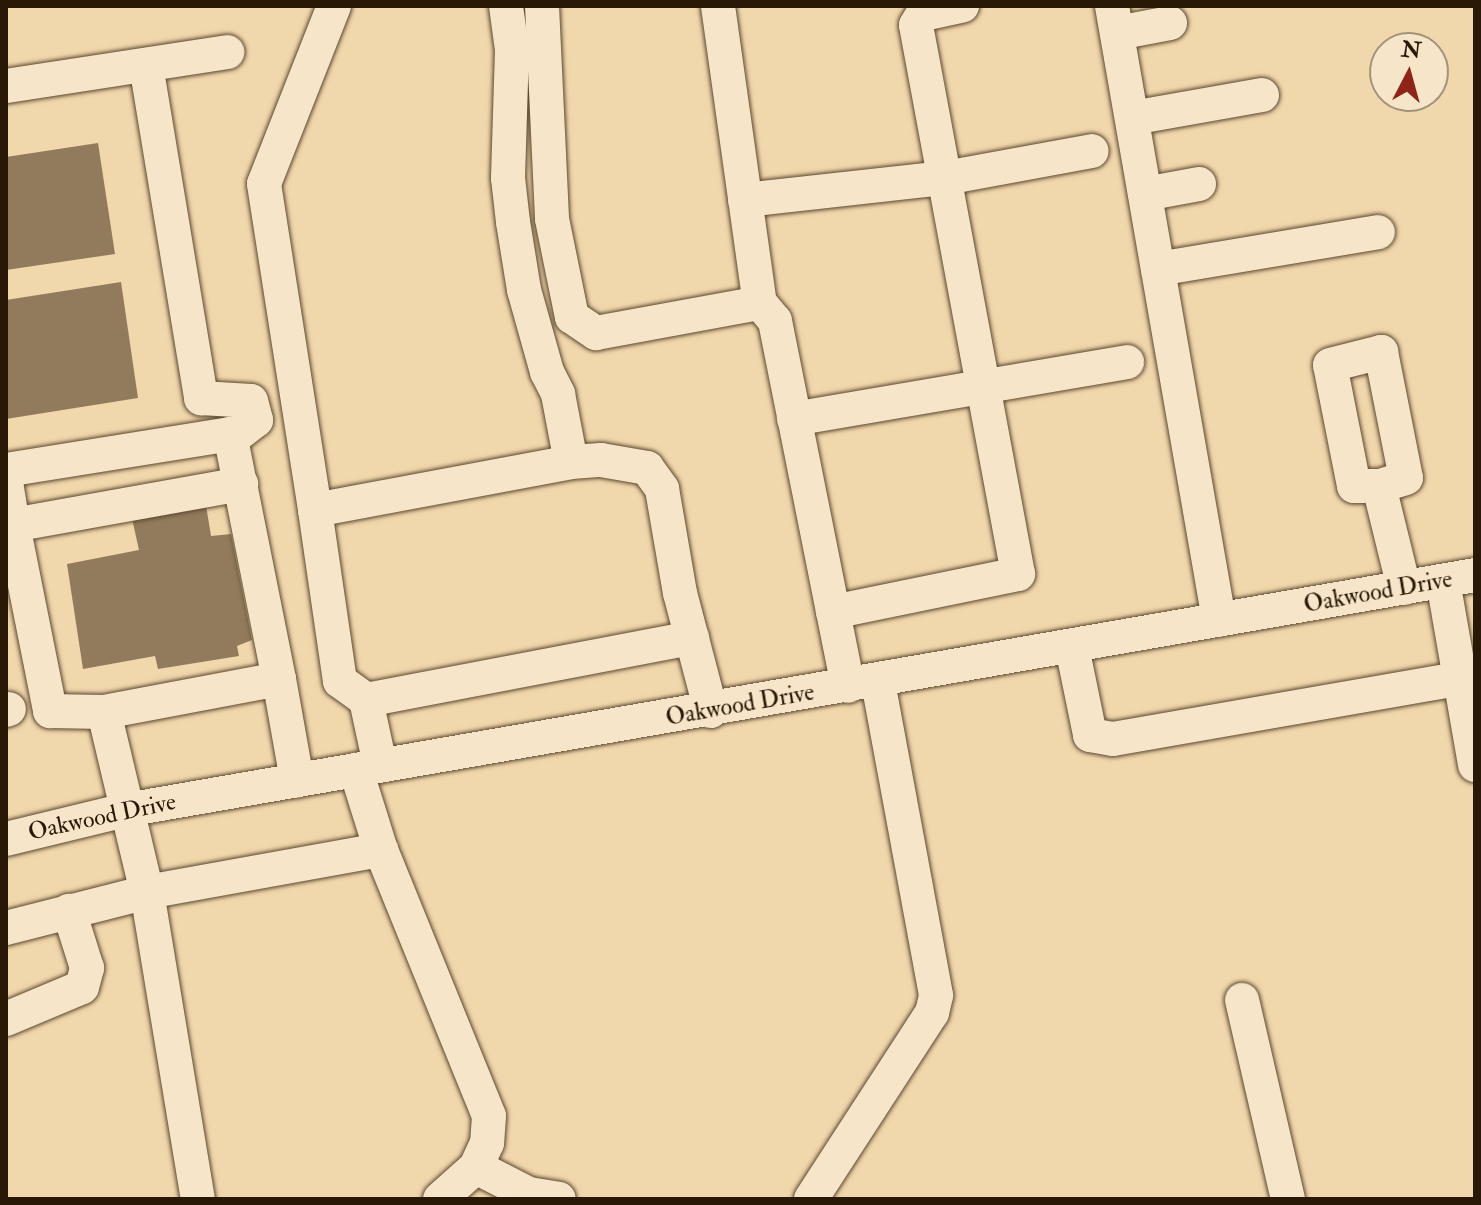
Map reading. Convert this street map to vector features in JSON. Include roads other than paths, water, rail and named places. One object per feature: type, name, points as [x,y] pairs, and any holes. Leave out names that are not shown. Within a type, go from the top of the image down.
[{"type":"street","points":[[334,6],[264,184],[340,681],[366,700],[692,638]]},
{"type":"street","points":[[506,6],[512,50],[508,178],[513,222],[524,290],[547,372],[558,394],[571,462]]},
{"type":"street","points":[[542,6],[552,219],[572,317],[596,333],[760,303]]},
{"type":"street","points":[[718,6],[760,303],[775,321],[833,612],[863,683],[936,995],[932,1013],[811,1199]]},
{"type":"street","points":[[833,612],[1018,574],[916,25],[923,14],[962,6]]},
{"type":"street","points":[[1170,23],[1115,20],[1219,620]]},
{"type":"street","points":[[6,86],[227,52]]},
{"type":"street","points":[[146,65],[201,398],[251,401],[256,420],[233,438]]},
{"type":"street","points":[[1132,118],[1262,95]]},
{"type":"street","points":[[745,200],[945,178],[1092,151]]},
{"type":"street","points":[[1145,194],[1199,184]]},
{"type":"street","points":[[1158,269],[1378,232]]},
{"type":"street","points":[[794,419],[1127,362]]},
{"type":"street","points":[[6,470],[225,433],[233,438],[297,780]]},
{"type":"street","points":[[315,510],[571,462],[630,463],[656,475],[711,711]]},
{"type":"street","points":[[6,482],[48,708],[56,713],[104,712],[279,679]]},
{"type":"street","points":[[13,525],[241,484]]},
{"type":"street","points":[[1379,486],[1404,588]]},
{"type":"street","points":[[1459,578],[1475,765]]},
{"type":"street","name":"Oakwood Drive","points":[[6,839],[126,810],[711,711],[1459,578]]},
{"type":"street","points":[[1072,647],[1090,735],[1113,739],[1467,677]]},
{"type":"street","points":[[366,700],[368,767],[381,850],[489,1116],[487,1143],[476,1167],[440,1199]]},
{"type":"street","points":[[104,712],[147,892],[198,1199]]},
{"type":"street","points":[[6,928],[147,892],[381,850]]},
{"type":"street","points":[[6,1019],[73,995],[82,987],[87,968],[69,911]]},
{"type":"street","points":[[1242,1000],[1288,1199]]},
{"type":"street","points":[[476,1167],[529,1194],[559,1199]]}]
